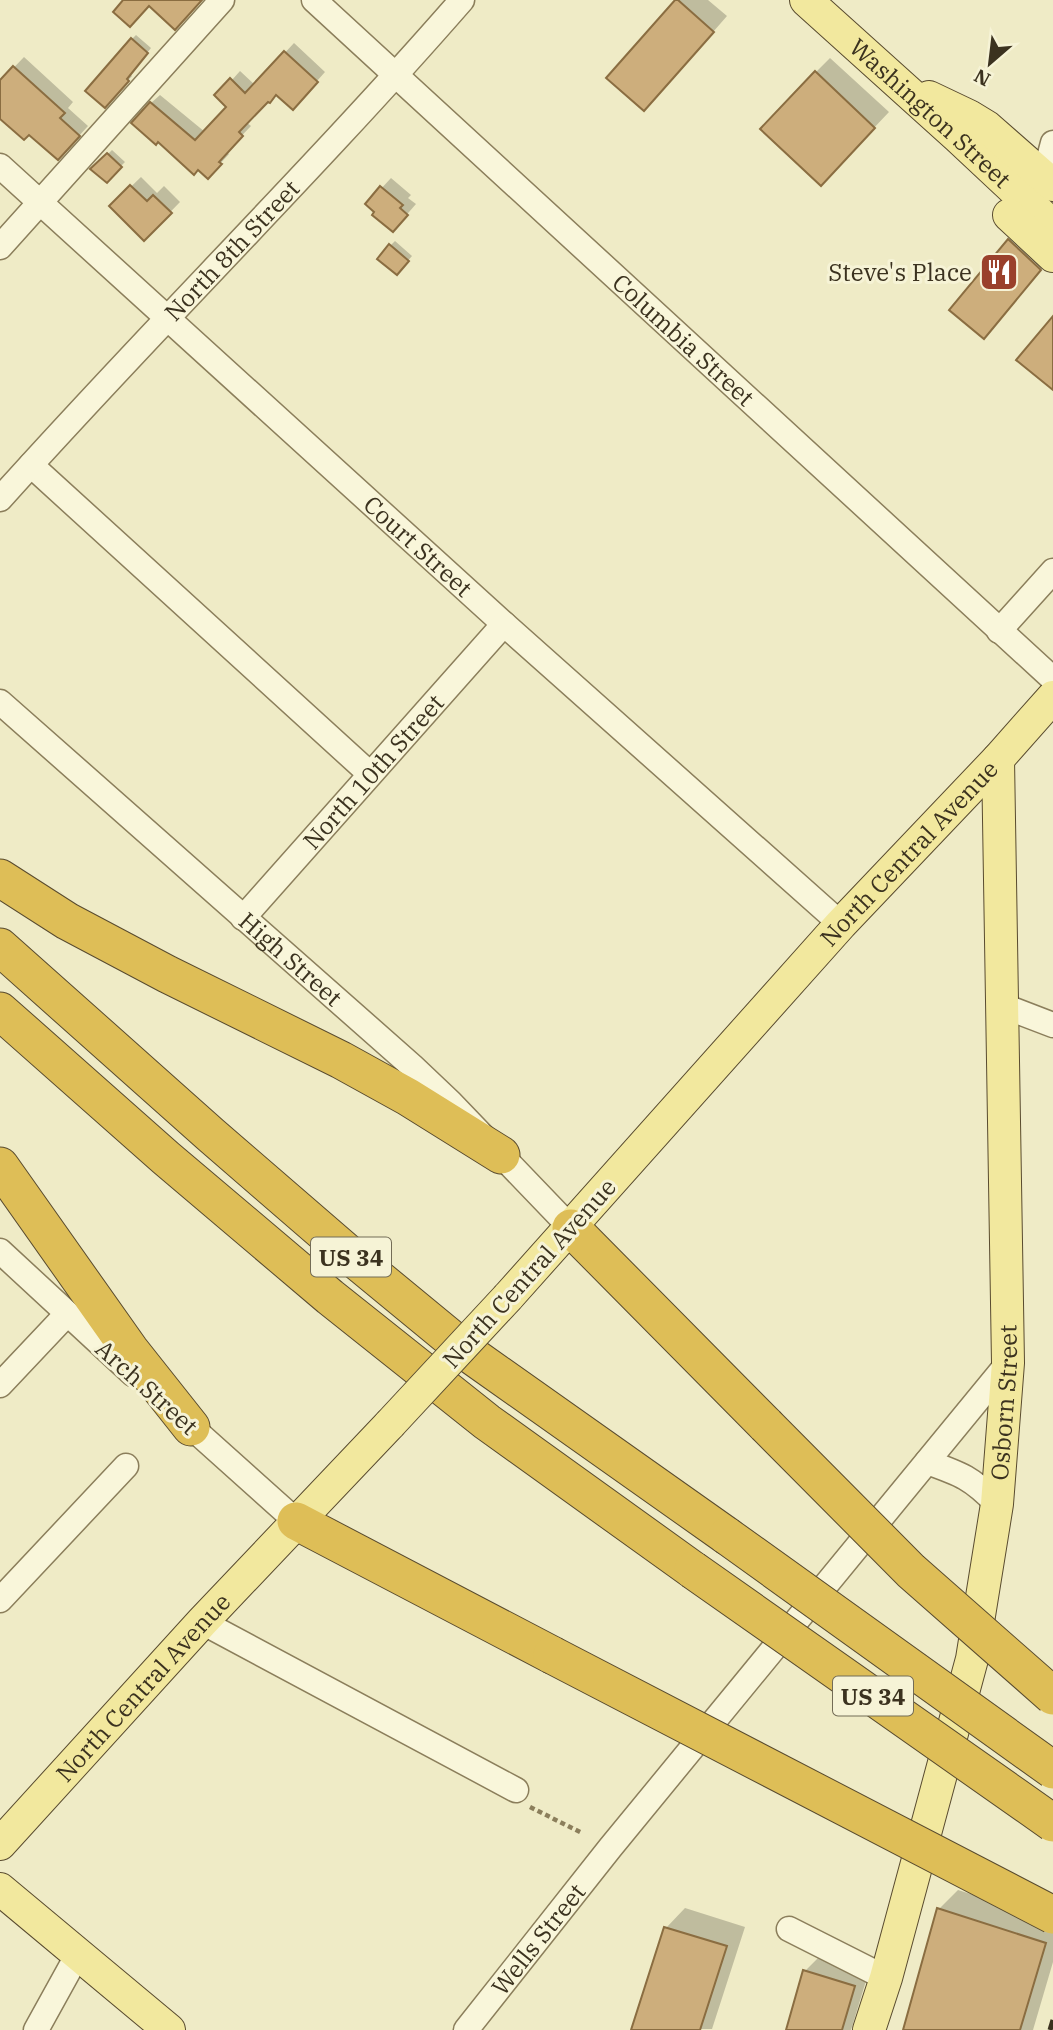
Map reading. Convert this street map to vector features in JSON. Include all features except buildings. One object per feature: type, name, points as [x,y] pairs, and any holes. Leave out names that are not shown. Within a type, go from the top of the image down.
[{"type":"highway","points":[[0,878],[89,933],[341,1060],[408,1097],[501,1155]]},
{"type":"highway","name":"US 34","points":[[0,947],[211,1135],[471,1355],[1053,1770]]},
{"type":"highway","name":"US 34","points":[[0,1011],[166,1158],[330,1297],[487,1422],[1053,1823]]},
{"type":"highway","points":[[0,1167],[130,1350],[191,1427]]},
{"type":"highway","points":[[571,1228],[911,1571],[1053,1696]]},
{"type":"highway","points":[[296,1521],[1053,1915]]},
{"type":"main road","name":"Washington Street","points":[[806,0],[1053,226]]},
{"type":"main road","points":[[896,81],[987,127],[1049,181]]},
{"type":"main road","points":[[896,81],[944,153],[1053,256]]},
{"type":"main road","name":"North Central Avenue","points":[[0,1844],[202,1622],[508,1297],[841,923],[998,759],[1053,697]]},
{"type":"main road","name":"Osborn Street","points":[[869,2030],[886,1978],[972,1659],[997,1504],[1008,1363],[998,759]]},
{"type":"main road","points":[[0,1889],[169,2030]]},
{"type":"street","points":[[0,247],[222,0]]},
{"type":"street","name":"Columbia Street","points":[[314,0],[1053,679]]},
{"type":"street","name":"North 8th Street","points":[[0,499],[166,318],[396,75],[462,0]]},
{"type":"street","points":[[1049,181],[1053,143]]},
{"type":"street","name":"Court Street","points":[[0,166],[504,624],[841,923]]},
{"type":"street","points":[[31,465],[370,774]]},
{"type":"street","points":[[999,631],[1053,571]]},
{"type":"street","name":"North 10th Street","points":[[243,918],[504,624]]},
{"type":"street","name":"High Street","points":[[0,702],[412,1066],[452,1103],[571,1228]]},
{"type":"street","points":[[1000,1005],[1053,1025]]},
{"type":"street","name":"Arch Street","points":[[0,1251],[296,1521]]},
{"type":"street","points":[[0,1385],[67,1314]]},
{"type":"street","name":"Wells Street","points":[[466,2030],[610,1848],[1008,1363]]},
{"type":"street","points":[[927,1462],[977,1483],[997,1504]]},
{"type":"street","points":[[0,1600],[127,1466]]},
{"type":"street","points":[[202,1622],[522,1798]]},
{"type":"street","points":[[789,1930],[886,1978]]},
{"type":"street","points":[[36,2030],[78,1954]]},
{"type":"path","points":[[522,1798],[582,1833]]},
{"type":"railway","points":[[1050,2030],[1053,2020]]},
{"type":"place","name":"Steve's Place","points":[[999,272]]}]
